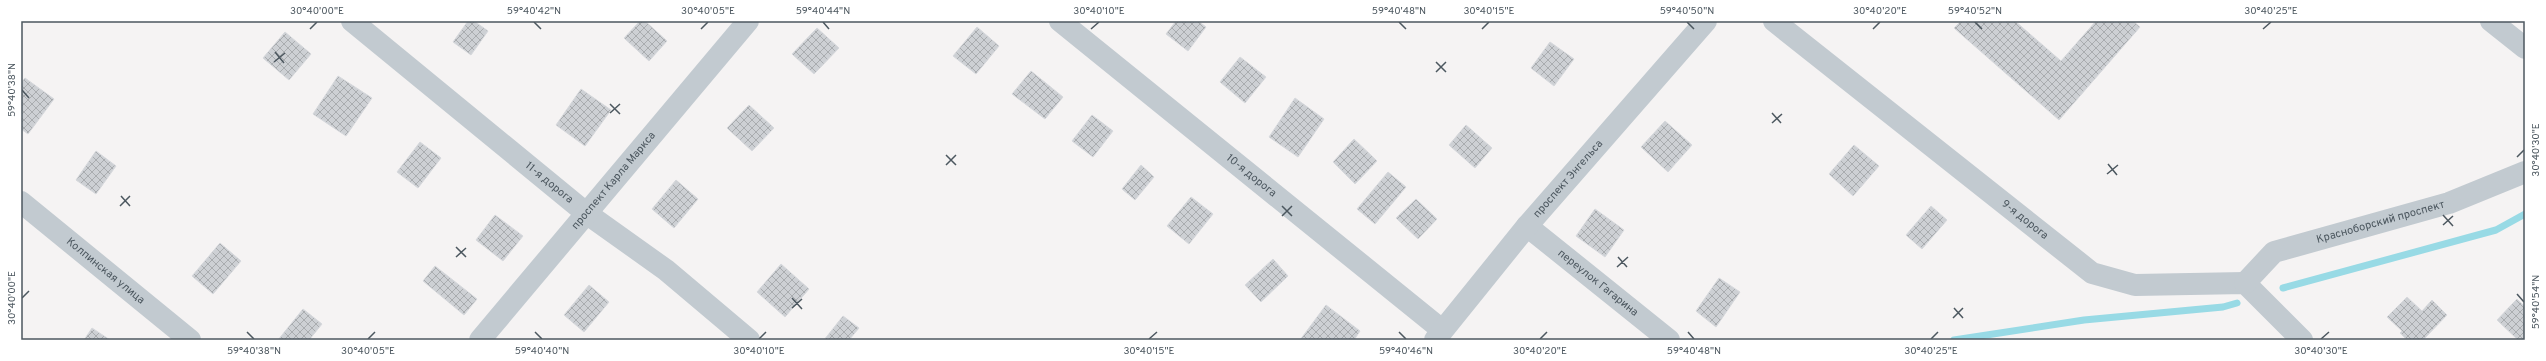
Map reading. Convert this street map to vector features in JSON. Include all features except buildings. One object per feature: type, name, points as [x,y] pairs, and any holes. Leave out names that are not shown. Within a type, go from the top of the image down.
[{"type":"street","name":"11-я дорога","points":[[352,21],[586,213],[666,270],[749,340]]},
{"type":"street","name":"проспект Карла Маркса","points":[[480,340],[748,21]]},
{"type":"street","name":"10-я дорога","points":[[1060,21],[1438,335]]},
{"type":"street","name":"проспект Энгельса","points":[[1438,335],[1527,226],[1706,21]]},
{"type":"street","name":"9-я дорога","points":[[1774,21],[2092,273],[2135,284],[2245,283]]},
{"type":"street","points":[[2491,21],[2525,48]]},
{"type":"street","name":"Красноборский проспект","points":[[2245,283],[2274,252],[2449,204],[2525,172]]},
{"type":"street","name":"Колпинская улица","points":[[21,202],[190,340]]},
{"type":"street","name":"переулок Гагарина","points":[[1527,226],[1669,340]]},
{"type":"street","points":[[2245,283],[2302,340]]},
{"type":"waterway","points":[[2283,288],[2496,230],[2525,214]]},
{"type":"waterway","points":[[1954,340],[2084,320],[2223,307],[2237,303]]}]
